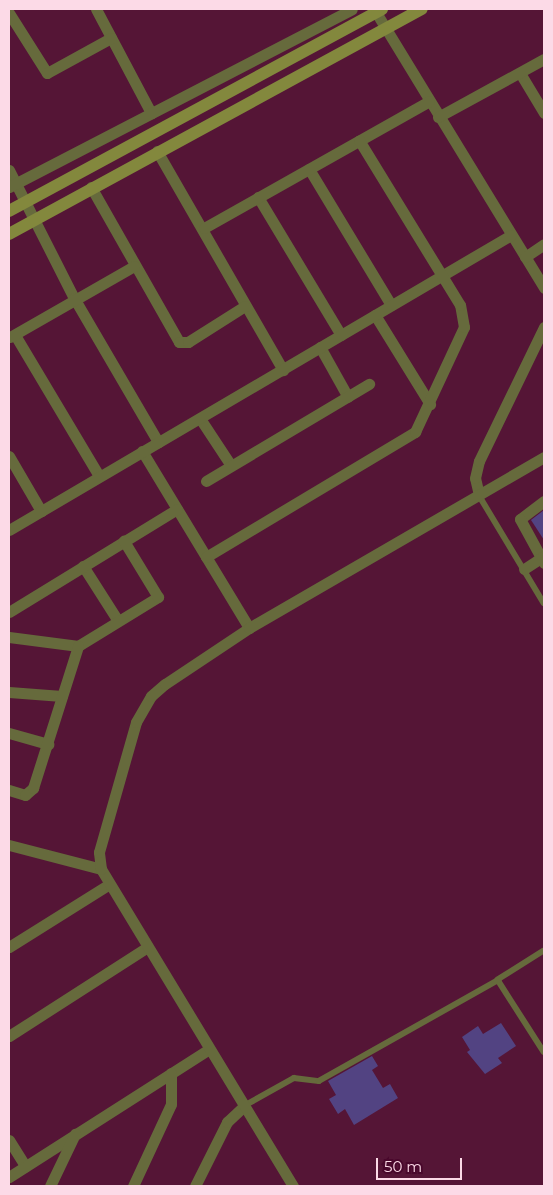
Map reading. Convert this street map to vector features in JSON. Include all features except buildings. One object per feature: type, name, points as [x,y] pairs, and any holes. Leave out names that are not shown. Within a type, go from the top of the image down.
[{"type":"street","points":[[96,9],[151,113]]},
{"type":"street","points":[[12,185],[352,9]]},
{"type":"street","points":[[9,234],[157,151],[422,9]]},
{"type":"street","points":[[9,211],[377,10],[385,29],[544,288]]},
{"type":"street","points":[[9,13],[47,73],[111,38]]},
{"type":"street","points":[[438,117],[544,59]]},
{"type":"street","points":[[520,73],[544,113]]},
{"type":"street","points":[[204,228],[429,101]]},
{"type":"street","points":[[206,557],[404,441],[415,432],[430,404],[465,320],[441,276],[359,140]]},
{"type":"street","points":[[157,151],[204,228],[245,306],[283,370]]},
{"type":"street","points":[[309,169],[391,305]]},
{"type":"street","points":[[9,170],[12,185],[26,201],[36,218],[74,298],[158,442]]},
{"type":"street","points":[[91,187],[134,266],[179,342],[188,342],[245,306]]},
{"type":"street","points":[[258,197],[341,334]]},
{"type":"street","points":[[9,530],[142,451],[201,420],[341,334],[511,235]]},
{"type":"street","points":[[525,257],[544,244]]},
{"type":"street","points":[[100,476],[12,336],[74,298],[134,266]]},
{"type":"street","points":[[375,315],[430,404]]},
{"type":"street","points":[[479,496],[475,478],[479,461],[544,327]]},
{"type":"street","points":[[320,347],[348,397]]},
{"type":"street","points":[[206,481],[230,464],[369,384]]},
{"type":"street","points":[[201,420],[230,464]]},
{"type":"street","points":[[142,451],[249,628]]},
{"type":"street","points":[[9,456],[41,511]]},
{"type":"street","points":[[292,1186],[108,885],[101,869],[99,852],[141,709],[165,684],[249,628],[544,457]]},
{"type":"street","points":[[524,569],[543,559],[520,519],[544,501]]},
{"type":"street","points":[[9,612],[177,509]]},
{"type":"street","points":[[9,790],[30,793],[48,744],[78,646],[158,597],[124,541]]},
{"type":"street","points":[[83,566],[118,621]]},
{"type":"street","points":[[9,636],[78,646]]},
{"type":"street","points":[[9,692],[62,696]]},
{"type":"street","points":[[9,733],[48,744]]},
{"type":"street","points":[[9,845],[101,869]]},
{"type":"street","points":[[9,947],[108,885]]},
{"type":"street","points":[[9,1036],[146,948]]},
{"type":"street","points":[[9,1177],[209,1049]]},
{"type":"street","points":[[133,1186],[171,1104],[171,1073]]},
{"type":"street","points":[[198,1185],[227,1122],[244,1106]]},
{"type":"street","points":[[50,1186],[75,1134]]},
{"type":"street","points":[[9,1140],[25,1166]]},
{"type":"lane","points":[[479,496],[544,603]]},
{"type":"lane","points":[[244,1106],[294,1078],[319,1081],[498,980],[544,951]]},
{"type":"lane","points":[[498,980],[544,1052]]}]
